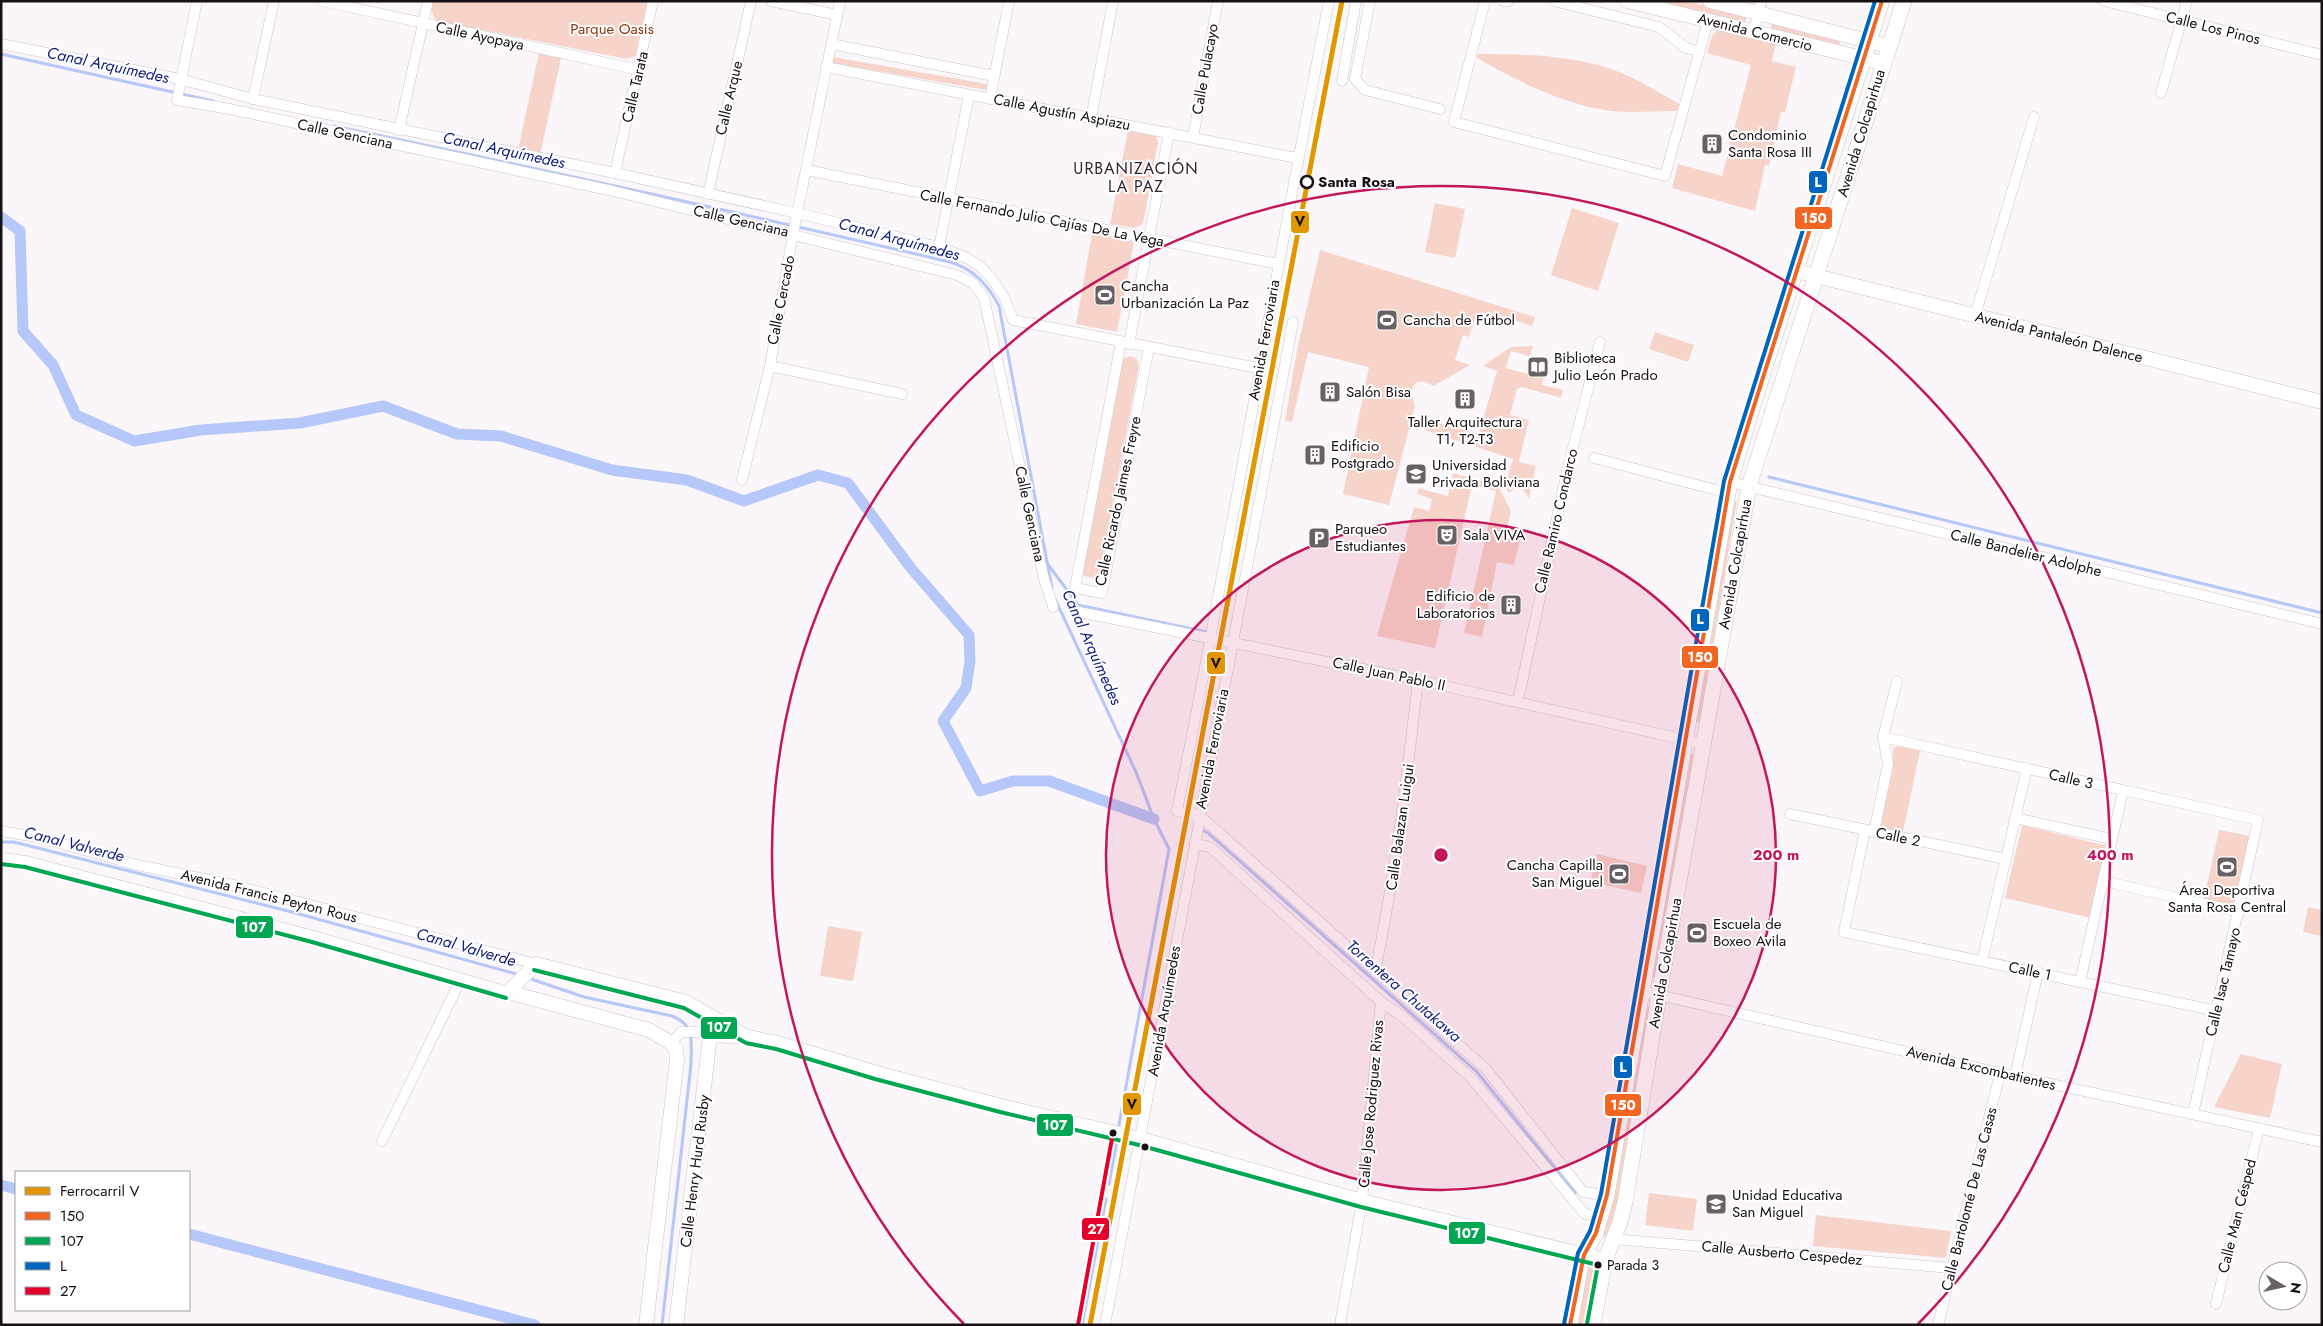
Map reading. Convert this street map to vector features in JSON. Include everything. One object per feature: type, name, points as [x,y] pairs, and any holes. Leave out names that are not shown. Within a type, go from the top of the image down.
[{"type":"main road","points":[[1869,40],[1882,1]]},
{"type":"main road","name":"Avenida Colcapirhua","points":[[1593,1325],[1605,1260],[1625,1202],[1659,995],[1749,486],[1888,46],[1904,1]]},
{"type":"main road","name":"Avenida Colcapirhua","points":[[1570,1325],[1584,1255],[1595,1237],[1607,1195],[1684,741],[1730,488],[1757,392],[1869,40]]},
{"type":"street","points":[[180,81],[197,1]]},
{"type":"street","points":[[254,99],[274,1]]},
{"type":"street","name":"Calle Ayopaya","points":[[322,1],[639,70]]},
{"type":"street","points":[[399,130],[428,1]]},
{"type":"street","name":"Calle Tarata","points":[[615,173],[653,1]]},
{"type":"street","name":"Calle Arque","points":[[708,194],[751,1]]},
{"type":"street","points":[[771,1],[837,15]]},
{"type":"street","name":"Calle Cercado","points":[[742,480],[770,366],[795,224],[840,1]]},
{"type":"street","points":[[990,99],[1009,1]]},
{"type":"street","points":[[1091,119],[1113,1]]},
{"type":"street","name":"Calle Pulacayo","points":[[1193,137],[1218,1]]},
{"type":"street","name":"Avenida Ferroviaria","points":[[1293,322],[1200,816],[1178,812],[1212,639],[1258,368],[1297,158],[1329,1]]},
{"type":"street","points":[[1342,81],[1356,1]]},
{"type":"street","points":[[1370,1],[1355,79],[1357,84],[1365,90],[1440,109]]},
{"type":"street","points":[[1485,1],[1454,122],[1666,176],[1708,21]]},
{"type":"street","points":[[1503,1],[1508,1]]},
{"type":"street","points":[[1554,1],[1659,27],[1686,48],[1699,51]]},
{"type":"street","name":"Avenida Comercio","points":[[1627,1],[1883,63]]},
{"type":"street","name":"Avenida Comercio","points":[[1710,1],[1760,7],[1888,46]]},
{"type":"street","name":"Calle Los Pinos","points":[[2104,1],[2322,55]]},
{"type":"street","points":[[2162,93],[2187,1]]},
{"type":"street","points":[[1754,32],[1760,7]]},
{"type":"street","name":"Calle Genciana","points":[[1,44],[180,81],[399,130],[615,173],[708,194],[795,224],[958,275],[972,283],[984,298],[1044,579],[1053,607]]},
{"type":"street","name":"Calle Agustín Aspiazu","points":[[831,44],[994,76]]},
{"type":"street","name":"Calle Agustín Aspiazu","points":[[826,66],[1297,158]]},
{"type":"street","name":"Calle Genciana","points":[[180,81],[178,97],[230,109],[500,167],[795,224],[939,247],[965,257],[980,266],[993,280],[1005,299],[1012,320],[1125,343]]},
{"type":"street","points":[[939,247],[969,95]]},
{"type":"street","points":[[1974,316],[2034,117]]},
{"type":"street","points":[[1169,132],[1149,240],[1125,343],[1258,368]]},
{"type":"street","name":"Calle Fernando Julio Cajías De La Vega","points":[[806,170],[948,200],[1278,264]]},
{"type":"street","name":"Avenida Pantaleón Dalence","points":[[1796,271],[2322,402]]},
{"type":"street","name":"Calle Ramiro Condarco","points":[[1518,701],[1567,471],[1600,342]]},
{"type":"street","name":"Calle Ricardo Jaimes Freyre","points":[[1125,343],[1075,588],[1102,593],[1149,347]]},
{"type":"street","points":[[770,366],[902,394]]},
{"type":"street","name":"Calle Bandelier Adolphe","points":[[1594,458],[1730,488],[1749,486],[2322,624]]},
{"type":"street","name":"Calle Juan Pablo II","points":[[1074,611],[1518,701],[1684,741],[1704,744]]},
{"type":"street","name":"Calle Balazan Luigui","points":[[1375,972],[1392,889],[1405,802],[1418,680]]},
{"type":"street","points":[[1869,831],[1888,764],[1883,737],[1897,681]]},
{"type":"street","name":"Calle 3","points":[[1883,737],[2258,820]]},
{"type":"street","points":[[1982,961],[2027,768]]},
{"type":"street","points":[[2080,982],[2124,791]]},
{"type":"street","name":"Calle 2","points":[[1790,814],[2006,859]]},
{"type":"street","points":[[1200,816],[1486,1069],[1583,1192],[1607,1195]]},
{"type":"street","name":"Avenida Arquímedes","points":[[1105,1325],[1200,816]]},
{"type":"street","points":[[2015,818],[2112,839]]},
{"type":"street","name":"Calle Isac Tamayo","points":[[2193,1114],[2240,912],[2258,820]]},
{"type":"street","name":"Avenida Francis Peyton Rous","points":[[1,831],[42,838],[133,864],[242,888],[533,968]]},
{"type":"street","name":"Calle 1","points":[[1869,831],[1844,932],[2217,1011]]},
{"type":"street","points":[[1195,844],[1210,848],[1381,1002],[1402,1016],[1471,1078],[1584,1213],[1601,1220]]},
{"type":"street","points":[[1,858],[26,861],[314,936],[461,979],[513,987],[676,1037],[704,1034],[748,1037],[778,1043],[877,1073],[1141,1139],[1362,1201],[1605,1260]]},
{"type":"street","points":[[2103,881],[2240,912]]},
{"type":"street","points":[[513,987],[533,968],[686,1002],[748,1037]]},
{"type":"street","points":[[2015,1076],[2038,972]]},
{"type":"street","points":[[382,1141],[461,979]]},
{"type":"street","name":"Avenida Excombatientes","points":[[1641,991],[2015,1076],[2322,1142]]},
{"type":"street","name":"Calle Jose Rodriguez Rivas","points":[[1340,1325],[1362,1201],[1381,1002]]},
{"type":"street","name":"Calle Henry Hurd Rusby","points":[[676,1325],[704,1034],[712,1016]]},
{"type":"street","name":"Calle Henry Hurd Rusby","points":[[646,1325],[678,1058],[676,1037]]},
{"type":"street","name":"Calle Bartolomé De Las Casas","points":[[1938,1325],[2000,1072]]},
{"type":"street","name":"Calle Man Césped","points":[[2216,1304],[2259,1128]]},
{"type":"street","name":"Calle Ausberto Cespedez","points":[[1613,1239],[1951,1268]]},
{"type":"green space","name":"Parque Oasis","points":[[433,1],[648,1],[635,56],[627,59],[437,21],[432,12]]},
{"type":"green space","points":[[1649,1],[1687,1],[1747,16],[1745,24]]},
{"type":"green space","points":[[1772,23],[1841,39],[1839,47],[1770,31]]},
{"type":"green space","points":[[1719,29],[1776,43],[1772,61],[1796,67],[1785,112],[1781,112],[1769,166],[1765,165],[1755,211],[1672,188],[1678,164],[1722,176],[1751,65],[1707,53],[1712,36]]},
{"type":"green space","points":[[539,53],[561,58],[540,155],[518,150]]},
{"type":"green space","points":[[1478,54],[1545,56],[1595,64],[1629,76],[1679,104],[1677,111],[1620,112],[1577,104],[1509,76],[1477,58]]},
{"type":"green space","points":[[833,57],[987,84],[986,90],[832,63]]},
{"type":"green space","points":[[1128,130],[1155,135],[1158,142],[1143,224],[1135,228],[1110,224]]},
{"type":"green space","points":[[1435,203],[1465,209],[1455,258],[1425,252]]},
{"type":"green space","points":[[1572,208],[1619,223],[1598,291],[1551,275]]},
{"type":"green space","points":[[1092,234],[1134,242],[1117,332],[1076,324]]},
{"type":"green space","points":[[1320,250],[1535,317],[1532,326],[1500,315],[1497,323],[1476,316],[1469,337],[1463,335],[1455,360],[1470,365],[1433,386],[1423,381],[1414,385],[1412,395],[1415,406],[1389,505],[1343,494],[1369,367],[1308,352],[1292,422],[1285,421],[1297,350]]},
{"type":"green space","points":[[1655,332],[1694,345],[1688,362],[1649,349]]},
{"type":"green space","points":[[1533,346],[1530,356],[1511,351],[1506,368],[1543,378],[1542,385],[1563,390],[1561,398],[1522,387],[1517,389],[1510,415],[1529,420],[1519,462],[1536,466],[1529,498],[1520,485],[1508,493],[1506,483],[1513,459],[1425,430],[1428,420],[1479,434],[1497,371],[1483,366],[1511,347]]},
{"type":"green space","points":[[1131,356],[1137,359],[1139,365],[1099,576],[1094,578],[1084,576],[1082,571],[1121,362],[1124,358]]},
{"type":"green space","points":[[1453,473],[1498,486],[1511,511],[1508,525],[1517,527],[1522,531],[1514,565],[1497,562],[1482,637],[1464,633],[1496,491],[1472,485],[1435,648],[1377,636],[1414,507],[1429,511],[1432,499],[1417,494],[1418,488],[1448,496]]},
{"type":"green space","points":[[1731,500],[1737,501],[1700,722],[1694,721]]},
{"type":"green space","points":[[1898,746],[1920,751],[1903,832],[1880,827],[1893,768],[1893,748]]},
{"type":"green space","points":[[1688,753],[1694,755],[1657,978],[1650,977]]},
{"type":"green space","points":[[2022,825],[2108,846],[2091,918],[2005,898]]},
{"type":"green space","name":"Área Deportiva Santa Rosa Central","points":[[2219,830],[2250,836],[2235,906],[2204,899]]},
{"type":"green space","name":"Cancha Capilla San Miguel","points":[[1597,854],[1647,866],[1641,893],[1590,882]]},
{"type":"green space","points":[[2308,907],[2322,910],[2322,936],[2303,932]]},
{"type":"green space","points":[[828,926],[862,932],[853,981],[820,976]]},
{"type":"green space","points":[[1646,1006],[1652,1007],[1621,1194],[1608,1238],[1601,1235]]},
{"type":"green space","points":[[2241,1054],[2282,1064],[2270,1118],[2214,1107]]},
{"type":"green space","points":[[1649,1193],[1697,1199],[1693,1231],[1645,1225]]},
{"type":"green space","points":[[1816,1215],[1951,1231],[1946,1258],[1813,1246]]},
{"type":"green space","points":[[1589,1267],[1595,1269],[1595,1275],[1586,1325],[1576,1325],[1586,1272]]},
{"type":"waterway","name":"Canal Arquímedes","points":[[1,54],[213,101]]},
{"type":"waterway","name":"Canal Arquímedes","points":[[334,126],[566,175],[950,262],[973,273],[990,291],[999,306],[1052,588]]},
{"type":"waterway","points":[[1,217],[20,231],[23,331],[53,365],[76,415],[134,441],[201,430],[300,423],[383,406],[457,434],[501,436],[612,470],[687,480],[744,501],[818,475],[848,483],[910,567],[969,635],[970,661],[966,688],[943,721],[980,791],[1013,781],[1049,781],[1154,819]]},
{"type":"waterway","points":[[1769,477],[2322,613]]},
{"type":"waterway","points":[[1047,563],[1078,605],[1207,632]]},
{"type":"waterway","name":"Canal Arquímedes","points":[[1055,599],[1136,772],[1154,819],[1169,849],[1119,1125]]},
{"type":"waterway","name":"Torrentera Chutakawa","points":[[1200,829],[1208,833],[1477,1072],[1575,1193]]},
{"type":"waterway","name":"Canal Valverde","points":[[1,842],[14,842],[292,912],[520,975]]},
{"type":"waterway","name":"Canal Valverde","points":[[528,978],[584,997],[672,1016],[685,1024],[689,1030],[691,1064],[662,1325]]},
{"type":"waterway","name":"Canal Arquímedes","points":[[1109,1184],[1117,1141]]},
{"type":"waterway","points":[[1,1185],[15,1189]]},
{"type":"waterway","name":"Canal Arquímedes","points":[[1082,1325],[1106,1199]]},
{"type":"waterway","points":[[190,1234],[535,1325]]},
{"type":"rail line","name":"V","points":[[1090,1325],[1342,1]]},
{"type":"transit line","name":"L","points":[[1564,1324],[1578,1253],[1590,1231],[1601,1194],[1724,481],[1875,1]]},
{"type":"transit line","name":"150","points":[[1570,1325],[1584,1255],[1596,1233],[1607,1195],[1730,482],[1882,1]]},
{"type":"transit line","name":"107","points":[[1,864],[25,867],[312,942],[506,998]]},
{"type":"transit line","name":"107","points":[[534,970],[684,1008],[746,1043],[776,1049],[875,1079],[1000,1112],[1139,1145],[1361,1207],[1598,1265],[1587,1324]]},
{"type":"transit line","name":"27","points":[[1078,1325],[1113,1133]]},
{"type":"place","name":"Condominio Santa Rosa III","points":[[1712,144]]},
{"type":"place","name":"Santa Rosa","points":[[1307,182]]},
{"type":"place","name":"Cancha Urbanización La Paz","points":[[1105,295]]},
{"type":"place","name":"Cancha de Fútbol","points":[[1387,320]]},
{"type":"place","name":"Biblioteca Julio León Prado","points":[[1538,367]]},
{"type":"place","name":"Salón Bisa","points":[[1330,392]]},
{"type":"place","name":"Taller Arquitectura T1, T2-T3","points":[[1465,399]]},
{"type":"place","name":"Edificio Postgrado","points":[[1315,455]]},
{"type":"place","name":"Universidad Privada Boliviana","points":[[1416,474]]},
{"type":"place","name":"Sala VIVA","points":[[1447,535]]},
{"type":"place","name":"Parqueo Estudiantes","points":[[1319,538]]},
{"type":"place","name":"Edificio de Laboratorios","points":[[1511,605]]},
{"type":"place","name":"Área Deportiva Santa Rosa Central","points":[[2227,867]]},
{"type":"place","name":"Cancha Capilla San Miguel","points":[[1619,874]]},
{"type":"place","name":"Escuela de Boxeo Avila","points":[[1697,933]]},
{"type":"place","name":"Unidad Educativa San Miguel","points":[[1716,1204]]},
{"type":"place","name":"Parada 3","points":[[1598,1265]]},
{"type":"district","name":"URBANIZACIÓN LA PAZ","points":[[1136,177]]}]
